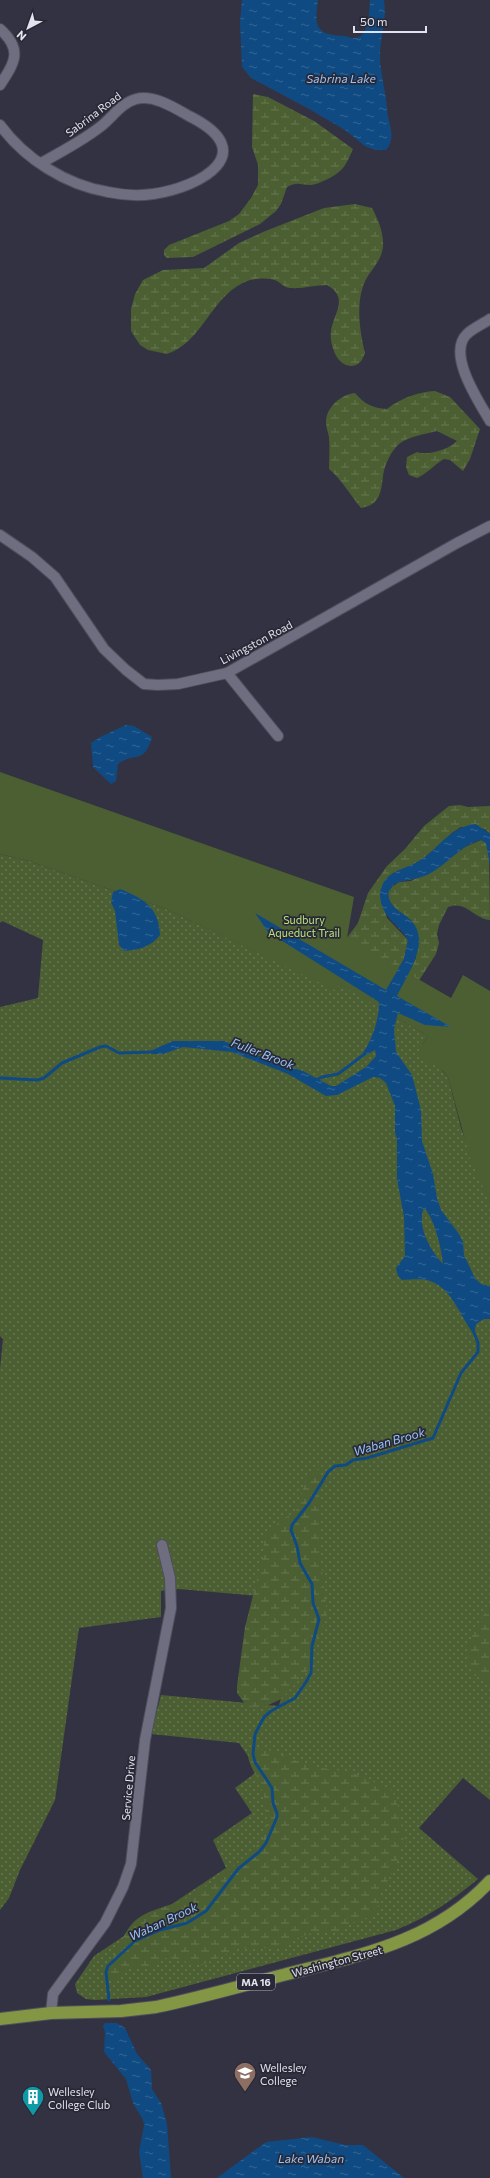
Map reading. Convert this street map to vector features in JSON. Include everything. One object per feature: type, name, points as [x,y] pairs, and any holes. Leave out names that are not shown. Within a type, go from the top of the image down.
[{"type":"main road","name":"Washington Street","points":[[0,2019],[51,2013],[122,2011],[156,2007],[372,1952],[411,1938],[440,1923],[459,1910],[490,1881]]},
{"type":"street","points":[[0,29],[14,45],[15,53],[13,62],[0,85]]},
{"type":"street","name":"Sabrina Road","points":[[0,125],[18,146],[41,163],[62,176],[85,186],[107,192],[146,195],[190,184],[207,177],[220,163],[222,148],[217,135],[206,125],[177,109],[154,100],[143,98],[127,103],[96,129],[41,163]]},
{"type":"street","points":[[490,319],[466,335],[461,346],[462,363],[467,380],[490,421]]},
{"type":"street","name":"Livingston Road","points":[[0,535],[32,557],[55,577],[104,649],[126,670],[144,684],[158,685],[178,684],[227,673],[490,526]]},
{"type":"street","points":[[227,673],[278,736]]},
{"type":"street","name":"Service Drive","points":[[51,2013],[53,1994],[104,1923],[123,1887],[131,1864],[145,1740],[172,1608],[170,1578],[162,1545]]},
{"type":"green space","points":[[253,94],[268,97],[314,121],[353,149],[347,162],[340,171],[323,181],[311,185],[296,184],[287,187],[281,204],[276,211],[260,224],[193,257],[167,258],[164,255],[164,250],[169,245],[229,221],[239,214],[251,198],[258,185],[258,165],[252,147]]},
{"type":"green space","points":[[355,204],[372,208],[380,225],[383,237],[383,249],[381,255],[369,274],[361,294],[359,311],[365,353],[362,360],[358,364],[350,366],[344,364],[336,356],[333,349],[331,331],[339,301],[338,295],[327,285],[288,288],[271,279],[250,280],[237,286],[226,295],[190,339],[180,348],[167,354],[148,350],[140,345],[131,331],[131,309],[135,294],[143,280],[163,270],[204,268],[239,243],[263,232],[324,208]]},
{"type":"green space","points":[[435,391],[450,397],[480,429],[470,459],[463,471],[450,460],[444,459],[417,478],[409,475],[406,467],[407,457],[417,452],[426,453],[438,451],[449,447],[457,441],[437,431],[413,437],[399,444],[388,459],[380,492],[376,501],[361,508],[329,469],[329,437],[326,422],[332,406],[345,396],[355,393],[365,403],[377,408],[387,409],[410,396]]},
{"type":"green space","name":"Sudbury Aqueduct Trail","points":[[0,772],[354,897],[347,938],[451,998],[463,975],[490,991],[490,1203],[470,1158],[448,1077],[443,1071],[421,1057],[421,1047],[428,1036],[339,984],[337,991],[166,909],[29,861],[0,854]]},
{"type":"green space","points":[[460,805],[468,807],[490,806],[490,834],[485,829],[461,827],[453,832],[424,858],[406,869],[397,871],[380,894],[387,918],[408,940],[404,959],[391,981],[346,939],[358,923],[368,893],[387,866],[405,849],[424,826],[449,806]]},
{"type":"green space","points":[[481,840],[486,843],[489,852],[490,920],[484,919],[460,906],[454,905],[448,907],[439,925],[437,934],[439,943],[436,954],[411,993],[404,982],[416,958],[412,921],[391,904],[388,895],[389,889],[399,882],[411,881],[441,865],[465,847]]},
{"type":"green space","points":[[0,854],[29,861],[166,909],[337,990],[339,983],[428,1036],[421,1047],[448,1077],[461,1128],[490,1203],[490,1800],[463,1778],[419,1828],[478,1879],[439,1908],[419,1920],[396,1930],[146,1997],[95,2000],[86,1999],[77,1993],[75,1984],[94,1956],[226,1868],[213,1840],[252,1813],[235,1788],[258,1771],[239,1743],[151,1734],[161,1695],[279,1706],[303,1600],[179,1589],[161,1591],[161,1617],[79,1628],[55,1800],[20,1870],[9,1898],[0,1910],[0,1369],[3,1339],[0,1336],[0,1007],[38,998],[43,940],[2,921],[0,923]]},
{"type":"green space","points":[[323,1466],[319,1480],[320,1551],[327,1615],[315,1643],[309,1669],[281,1699],[260,1709],[246,1705],[237,1693],[237,1686],[245,1627],[263,1556],[264,1539],[278,1523],[296,1511],[306,1480]]},
{"type":"green space","points":[[490,1606],[490,1683],[473,1675],[470,1665],[469,1647],[474,1631]]},
{"type":"green space","points":[[253,1748],[275,1751],[294,1760],[321,1768],[351,1772],[392,1790],[398,1806],[404,1837],[396,1866],[381,1893],[379,1905],[370,1917],[356,1921],[336,1932],[312,1933],[295,1939],[282,1948],[241,1948],[202,1965],[196,1963],[191,1965],[178,1959],[165,1958],[150,1967],[130,1968],[125,1971],[122,1977],[111,1980],[107,1976],[114,1956],[128,1929],[137,1919],[149,1912],[183,1900],[203,1889],[241,1860],[260,1841],[265,1833],[267,1813],[264,1798],[258,1779],[248,1758],[248,1751]]},
{"type":"water","name":"Sabrina Lake","points":[[242,0],[318,0],[316,17],[319,28],[328,34],[353,38],[359,37],[366,29],[369,17],[370,0],[384,0],[385,13],[380,58],[391,130],[391,140],[386,150],[375,150],[365,146],[345,130],[251,78],[242,67],[240,22]]},
{"type":"water","points":[[126,725],[134,726],[152,737],[146,751],[139,756],[124,760],[118,764],[116,781],[111,784],[93,767],[91,743],[100,737]]},
{"type":"water","points":[[476,824],[490,834],[490,866],[486,843],[481,840],[474,842],[460,850],[429,874],[394,884],[388,893],[391,904],[406,916],[414,925],[418,934],[419,944],[412,966],[397,996],[451,1027],[425,1025],[398,1013],[394,1029],[396,1052],[412,1075],[421,1110],[422,1141],[433,1174],[437,1198],[441,1210],[459,1234],[463,1242],[464,1255],[475,1278],[481,1284],[490,1286],[490,1319],[484,1319],[476,1324],[474,1334],[445,1290],[430,1281],[416,1279],[402,1280],[398,1276],[396,1268],[405,1256],[404,1217],[397,1179],[395,1106],[386,1083],[380,1078],[373,1077],[337,1095],[326,1096],[288,1074],[232,1052],[183,1047],[163,1054],[153,1054],[148,1052],[173,1041],[224,1041],[271,1061],[303,1071],[331,1086],[336,1086],[366,1067],[376,1056],[375,1050],[359,1059],[374,1032],[378,1017],[379,1002],[268,932],[255,913],[386,990],[404,959],[408,940],[383,909],[380,895],[383,884],[392,874],[419,861],[452,833],[467,826]],"holes":[[[424,1208],[428,1212],[437,1234],[443,1264],[434,1252],[423,1230],[422,1215]]]},
{"type":"water","points":[[120,889],[143,901],[149,906],[157,918],[160,935],[153,942],[144,947],[124,951],[119,945],[115,911],[111,902],[113,892]]},
{"type":"water","points":[[105,2023],[117,2023],[125,2028],[137,2054],[151,2070],[152,2089],[161,2103],[167,2124],[171,2178],[143,2178],[139,2152],[144,2125],[143,2120],[133,2103],[126,2079],[104,2052],[105,2032],[103,2026]]},
{"type":"water","name":"Lake Waban","points":[[312,2137],[345,2145],[363,2145],[404,2178],[217,2178],[266,2142]]},
{"type":"waterway","name":"Fuller Brook","points":[[0,1078],[37,1080],[44,1078],[62,1063],[100,1047],[106,1046],[119,1053],[152,1052]]},
{"type":"waterway","name":"Fuller Brook","points":[[314,1081],[322,1077],[338,1074],[362,1056]]},
{"type":"waterway","name":"Waban Brook","points":[[109,2000],[106,1972],[108,1966],[135,1941],[160,1930],[187,1923],[206,1911],[238,1869],[259,1852],[266,1843],[277,1817],[273,1803],[272,1788],[255,1762],[253,1754],[255,1734],[264,1717],[271,1711],[295,1698],[306,1682],[311,1673],[312,1646],[319,1619],[313,1603],[312,1584],[300,1563],[297,1546],[291,1530],[292,1525],[309,1503],[328,1472],[335,1466],[346,1465],[353,1460],[367,1458],[433,1438],[461,1373],[478,1352],[478,1343],[473,1330]]},
{"type":"place","name":"Wellesley College","points":[[245,2092]]},
{"type":"place","name":"Wellesley College Club","points":[[33,2116]]}]
